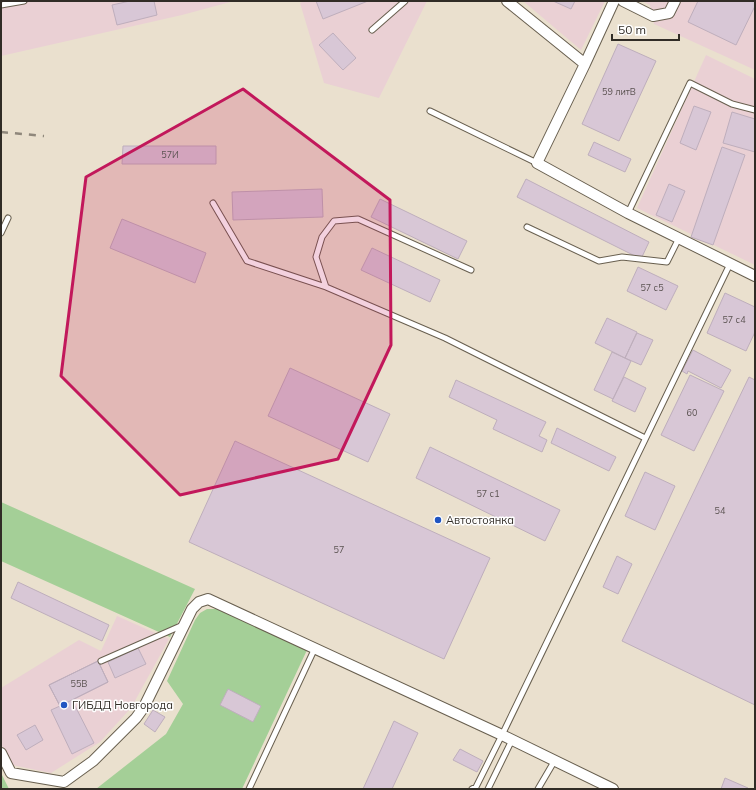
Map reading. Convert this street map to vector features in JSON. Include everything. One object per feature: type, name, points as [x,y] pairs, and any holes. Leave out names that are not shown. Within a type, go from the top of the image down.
[{"type":"street","points":[[507,1],[585,64]]},
{"type":"street","points":[[614,1],[537,163],[628,213],[755,276]]},
{"type":"street","points":[[623,1],[653,16],[669,13],[675,1]]},
{"type":"street","points":[[1,753],[10,773],[65,785],[93,762],[136,718],[144,707],[192,609],[199,602],[208,599],[502,735],[613,789]]},
{"type":"lane","points":[[1,6],[24,1]]},
{"type":"lane","points":[[372,30],[405,1]]},
{"type":"lane","points":[[628,213],[690,82],[732,104],[755,110]]},
{"type":"lane","points":[[430,111],[537,163]]},
{"type":"lane","points":[[214,203],[247,261],[326,287],[445,338],[645,438]]},
{"type":"lane","points":[[1,233],[8,218]]},
{"type":"lane","points":[[326,287],[316,257],[322,237],[334,221],[358,219],[471,270]]},
{"type":"lane","points":[[527,227],[599,261],[622,257],[667,262],[679,238]]},
{"type":"lane","points":[[472,789],[476,787],[502,735],[730,264]]},
{"type":"lane","points":[[101,661],[184,625]]},
{"type":"lane","points":[[251,788],[315,648]]},
{"type":"lane","points":[[488,789],[512,740]]},
{"type":"lane","points":[[538,789],[555,760]]},
{"type":"highlighted area","points":[[243,89],[390,200],[391,345],[338,459],[180,495],[61,376],[86,177]]},
{"type":"shaded area","points":[[1,1],[234,1],[182,15],[1,56]]},
{"type":"shaded area","points":[[304,1],[427,1],[379,98],[324,83],[300,3]]},
{"type":"shaded area","points":[[523,1],[605,1],[581,50]]},
{"type":"shaded area","points":[[642,1],[755,1],[755,70],[654,24],[650,5]]},
{"type":"shaded area","points":[[706,55],[755,79],[755,265],[637,208]]},
{"type":"shaded area","points":[[117,616],[169,639],[131,708],[100,742],[51,773],[12,765],[1,744],[1,688],[79,640],[101,651]]},
{"type":"green space","points":[[1,502],[195,589],[170,637],[1,561]]},
{"type":"green space","points":[[207,609],[217,609],[307,650],[242,789],[96,789],[166,734],[183,704],[167,681],[195,620],[200,613]]},
{"type":"green space","points":[[1,773],[9,789],[1,789]]},
{"type":"building","points":[[130,1],[154,1],[157,15],[117,25],[112,5]]},
{"type":"building","points":[[316,1],[368,1],[323,19]]},
{"type":"building","points":[[553,1],[575,1],[571,9]]},
{"type":"building","points":[[698,1],[755,1],[755,6],[736,45],[688,22]]},
{"type":"building","points":[[333,33],[356,58],[343,70],[319,45]]},
{"type":"building","points":[[618,44],[656,61],[619,141],[582,124]]},
{"type":"building","points":[[694,106],[711,112],[696,150],[680,143]]},
{"type":"building","points":[[732,112],[755,119],[755,152],[723,143]]},
{"type":"building","points":[[594,142],[631,159],[625,172],[588,155]]},
{"type":"building","points":[[123,146],[216,146],[216,164],[122,164]]},
{"type":"building","points":[[722,147],[745,155],[713,245],[691,237]]},
{"type":"building","points":[[526,179],[649,242],[641,259],[517,197]]},
{"type":"building","points":[[669,184],[685,191],[672,222],[656,215]]},
{"type":"building","points":[[322,189],[323,217],[233,220],[232,192]]},
{"type":"building","points":[[380,199],[467,241],[458,259],[371,217]]},
{"type":"building","points":[[122,219],[206,253],[195,283],[110,248]]},
{"type":"building","points":[[372,248],[440,280],[430,302],[361,270]]},
{"type":"building","points":[[638,267],[678,286],[666,310],[627,291]]},
{"type":"building","points":[[725,293],[755,307],[755,332],[746,351],[707,333]]},
{"type":"building","points":[[607,318],[637,332],[625,358],[595,343]]},
{"type":"building","points":[[637,333],[653,340],[641,365],[625,358]]},
{"type":"building","points":[[693,350],[731,370],[721,388],[688,371],[687,374],[682,371]]},
{"type":"building","points":[[612,352],[631,361],[613,399],[594,390]]},
{"type":"building","points":[[290,368],[390,414],[368,462],[268,416]]},
{"type":"building","points":[[690,375],[724,391],[694,451],[661,435]]},
{"type":"building","points":[[624,377],[646,388],[635,412],[612,401]]},
{"type":"building","points":[[749,377],[755,380],[755,705],[622,641]]},
{"type":"building","points":[[456,380],[546,422],[539,436],[547,440],[542,452],[493,429],[497,420],[449,397]]},
{"type":"building","points":[[557,428],[616,457],[609,471],[551,443]]},
{"type":"building","points":[[235,441],[490,558],[444,659],[189,542]]},
{"type":"building","points":[[430,447],[560,510],[545,541],[416,478]]},
{"type":"building","points":[[645,472],[675,486],[655,530],[625,516]]},
{"type":"building","points":[[617,556],[632,564],[618,594],[603,587]]},
{"type":"building","points":[[18,582],[109,625],[102,641],[11,598]]},
{"type":"building","points":[[138,648],[146,664],[115,678],[108,662]]},
{"type":"building","points":[[98,661],[108,682],[72,700],[94,743],[72,754],[51,710],[60,706],[49,685]]},
{"type":"building","points":[[98,661],[108,682],[60,706],[49,685]]},
{"type":"building","points":[[228,689],[261,706],[253,722],[220,705]]},
{"type":"building","points":[[153,710],[165,717],[155,732],[144,724]]},
{"type":"building","points":[[394,721],[418,733],[392,789],[363,789]]},
{"type":"building","points":[[35,725],[43,740],[26,750],[17,735]]},
{"type":"building","points":[[460,749],[483,761],[477,772],[453,760]]},
{"type":"building","points":[[725,778],[748,788],[748,789],[721,789]]},
{"type":"railway","points":[[1,132],[44,136]]},
{"type":"place","name":"Автостоянка","points":[[438,520]]},
{"type":"place","name":"ГИБДД Новгорода","points":[[64,705]]}]
